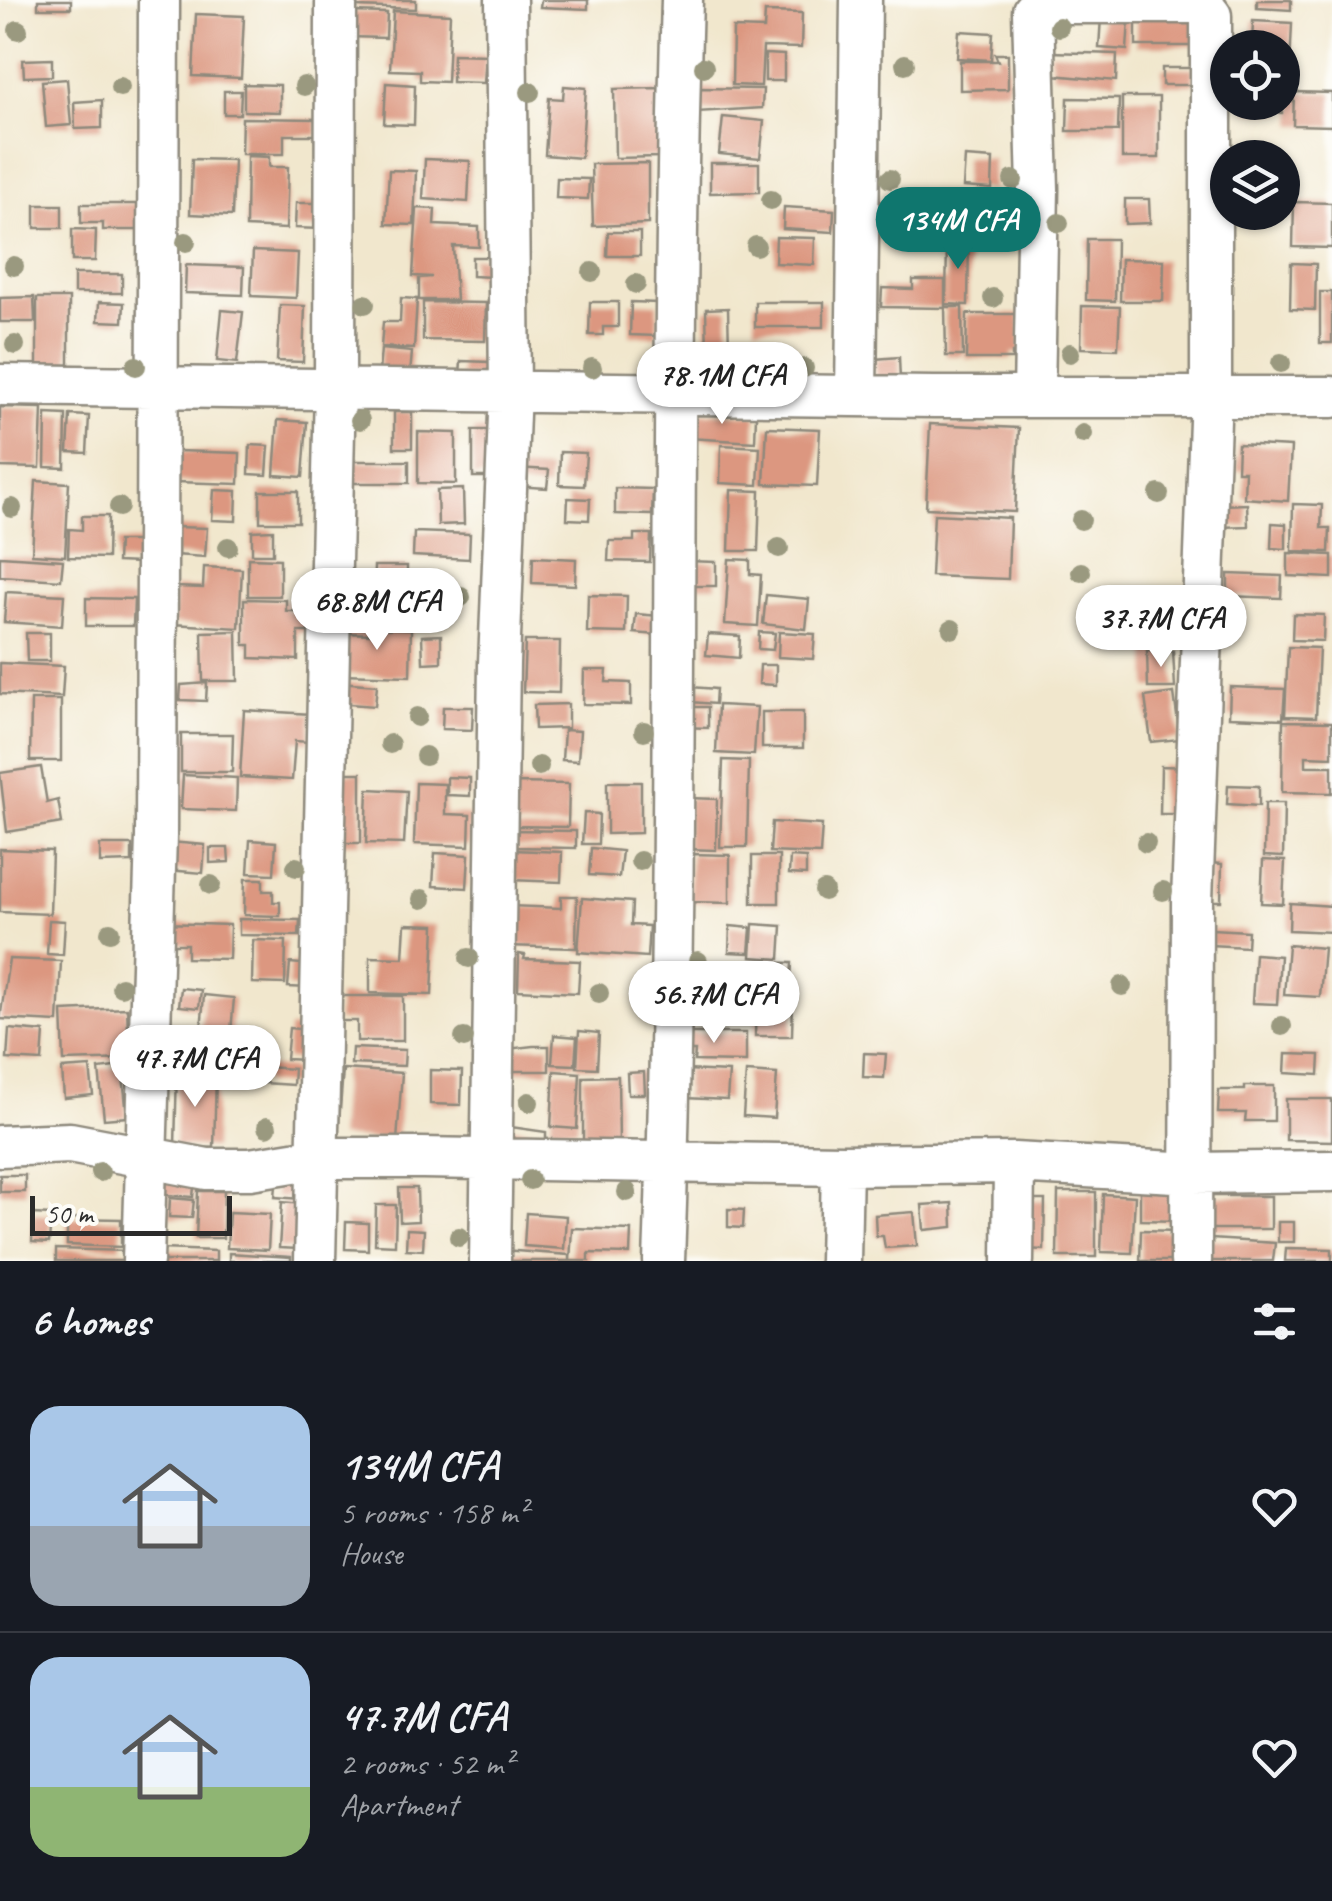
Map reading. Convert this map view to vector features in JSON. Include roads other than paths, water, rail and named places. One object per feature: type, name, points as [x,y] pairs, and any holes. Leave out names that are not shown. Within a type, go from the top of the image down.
[{"type":"street","points":[[143,1261],[156,836],[159,0]]},
{"type":"street","points":[[316,1261],[335,388],[336,0]]},
{"type":"street","points":[[490,1261],[500,662],[510,390],[506,0]]},
{"type":"street","points":[[664,1261],[682,0]]},
{"type":"street","points":[[856,395],[861,0]]},
{"type":"street","points":[[1034,394],[1038,190],[1033,11],[1042,3],[1200,2],[1210,16],[1210,394],[1192,882],[1191,1261]]},
{"type":"street","points":[[0,384],[1332,397]]},
{"type":"street","points":[[0,1146],[70,1142],[208,1169],[250,1170],[318,1158],[493,1158],[842,1165],[1014,1163],[1193,1172],[1332,1171]]},
{"type":"street","points":[[1013,1261],[1014,1163]]},
{"type":"street","points":[[840,1261],[842,1165]]}]
